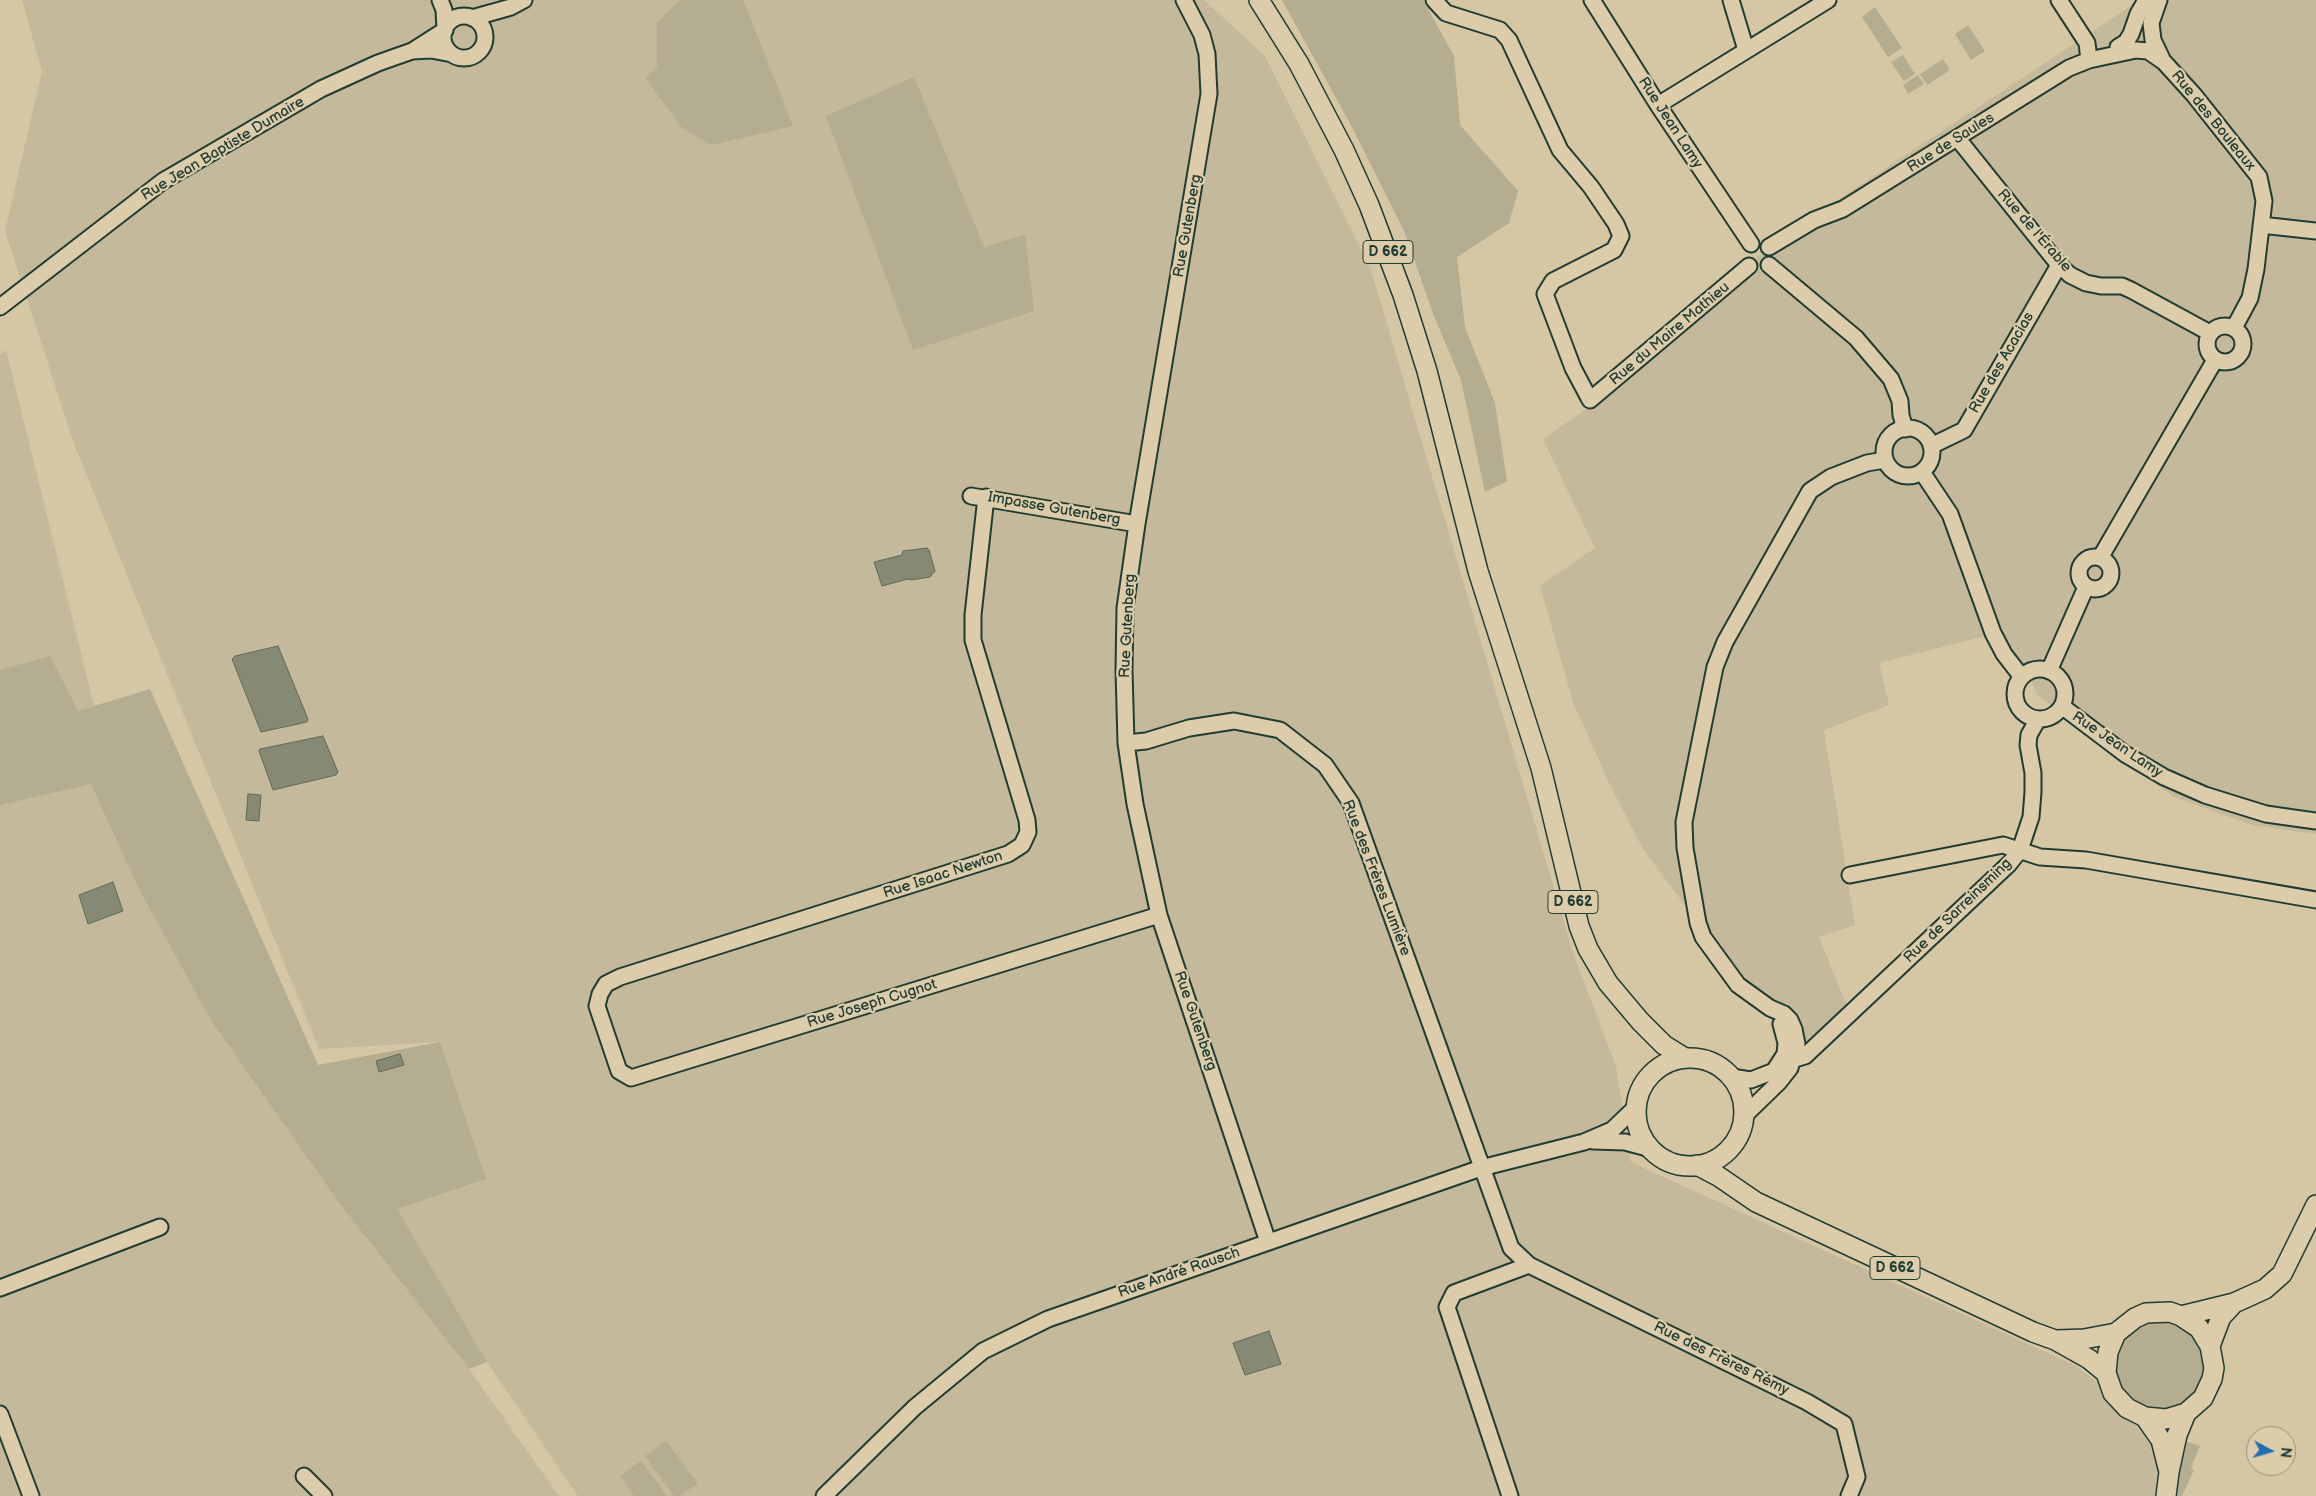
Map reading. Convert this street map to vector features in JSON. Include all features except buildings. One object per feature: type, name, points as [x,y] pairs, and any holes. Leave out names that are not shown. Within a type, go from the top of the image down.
[{"type":"main road","name":"D 662","points":[[1260,0],[1323,108],[1355,174],[1389,254],[1427,371],[1478,571],[1541,768],[1579,926],[1598,968],[1640,1021],[1664,1045],[1685,1058]]},
{"type":"main road","name":"D 662","points":[[1640,1021],[1652,1053],[1650,1076]]},
{"type":"main road","points":[[1685,1058],[1711,1062],[1731,1077],[1739,1089],[1743,1102],[1744,1116],[1742,1127],[1731,1147],[1716,1159],[1697,1166],[1672,1163],[1651,1149],[1639,1130],[1636,1107],[1643,1085],[1650,1076],[1666,1064],[1685,1058]]},
{"type":"main road","points":[[1731,1147],[1731,1168],[1738,1190]]},
{"type":"main road","name":"D 662","points":[[1697,1166],[1718,1176],[1756,1202],[2032,1332],[2055,1340],[2090,1360],[2106,1373]]},
{"type":"main road","points":[[2181,1316],[2234,1303],[2265,1290],[2282,1274],[2316,1205]]},
{"type":"main road","points":[[2210,1346],[2221,1317],[2234,1303]]},
{"type":"main road","points":[[2145,1418],[2166,1419],[2186,1412],[2203,1398],[2212,1379],[2214,1368],[2210,1346],[2199,1328],[2181,1316],[2164,1312],[2146,1313],[2134,1318],[2116,1334],[2108,1352],[2106,1373],[2119,1401],[2145,1418],[2161,1440],[2169,1472]]},
{"type":"main road","name":"D 662","points":[[2055,1340],[2084,1339],[2116,1334]]},
{"type":"main road","points":[[2166,1496],[2177,1435],[2186,1412]]},
{"type":"street","points":[[440,0],[444,10],[444,43],[452,54],[458,57],[470,57],[481,50],[494,21],[517,3]]},
{"type":"street","points":[[445,0],[452,8],[482,26],[485,38]]},
{"type":"street","name":"Rue Gutenberg","points":[[1184,0],[1202,35],[1207,54],[1208,104],[1137,524],[1125,608],[1126,743],[1135,804],[1159,915],[1268,1242]]},
{"type":"street","name":"Rue du Maire Mathieu","points":[[1434,0],[1446,13],[1500,30],[1509,40],[1560,150],[1591,187],[1616,224],[1620,236],[1614,250],[1553,281],[1545,294],[1573,368],[1590,400],[1749,266]]},
{"type":"street","name":"Rue Jean Lamy","points":[[1592,0],[1658,105],[1751,244]]},
{"type":"street","points":[[1731,0],[1746,50]]},
{"type":"street","points":[[1658,105],[1828,0]]},
{"type":"street","points":[[2118,47],[2126,42],[2138,14],[2148,0]]},
{"type":"street","points":[[2136,50],[2143,13],[2148,0]]},
{"type":"street","points":[[2159,0],[2151,24],[2152,35],[2164,62]]},
{"type":"street","points":[[2063,2],[2087,43],[2089,60]]},
{"type":"street","points":[[445,30],[453,20],[517,3]]},
{"type":"street","name":"Rue Jean Baptiste Dumaire","points":[[0,307],[163,181],[321,90],[378,63],[412,51],[445,30]]},
{"type":"street","points":[[2136,50],[2152,35]]},
{"type":"street","name":"Rue Jean Baptiste Dumaire","points":[[412,51],[431,50],[452,54]]},
{"type":"street","name":"Rue de Saules","points":[[1769,246],[1814,220],[1843,209],[2069,68],[2089,60],[2136,50]]},
{"type":"street","name":"Rue des Bouleaux","points":[[2136,50],[2148,50],[2164,62],[2194,95],[2259,177],[2264,200],[2250,298],[2234,328]]},
{"type":"street","name":"Rue de l'Érable","points":[[1958,139],[2070,275],[2086,283],[2100,286],[2122,286],[2210,333]]},
{"type":"street","points":[[2261,225],[2316,231]]},
{"type":"street","points":[[1757,242],[1769,246],[1773,258],[1769,265],[1763,269],[1754,269],[1749,266],[1745,260],[1746,252],[1751,244],[1757,242]]},
{"type":"street","points":[[1769,265],[1856,338],[1891,378],[1900,400],[1901,415],[1905,429]]},
{"type":"street","name":"Rue des Acacias","points":[[1931,446],[1964,430],[2060,265]]},
{"type":"street","points":[[2219,326],[2234,328],[2242,338],[2242,353],[2238,358],[2227,362],[2215,360],[2208,351],[2207,345],[2210,333],[2219,326]]},
{"type":"street","points":[[2100,558],[2215,360]]},
{"type":"street","points":[[1905,429],[1914,429],[1922,433],[1931,446],[1931,458],[1922,472],[1908,476],[1900,475],[1891,469],[1885,460],[1884,450],[1888,440],[1894,433],[1905,429]]},
{"type":"street","points":[[1794,1059],[1797,1044],[1794,1029],[1784,1014],[1770,1008],[1738,984],[1703,937],[1698,923],[1687,856],[1684,822],[1716,667],[1725,642],[1810,492],[1831,477],[1867,463],[1885,460]]},
{"type":"street","points":[[1922,472],[1950,514],[1993,633],[2004,654],[2021,676]]},
{"type":"street","name":"Impasse Gutenberg","points":[[979,496],[1137,524]]},
{"type":"street","name":"Rue Isaac Newton","points":[[608,1038],[597,1006],[600,994],[606,984],[620,977],[1008,854],[1022,846],[1028,832],[1027,820],[973,640],[972,615],[979,496]]},
{"type":"street","points":[[2091,558],[2100,558],[2110,568],[2108,582],[2096,589],[2086,587],[2079,575],[2081,566],[2091,558]]},
{"type":"street","points":[[2049,671],[2086,587]]},
{"type":"street","points":[[2037,669],[2049,671],[2062,680],[2065,687],[2066,695],[2062,707],[2054,716],[2038,718],[2024,713],[2015,699],[2015,689],[2021,676],[2037,669]]},
{"type":"street","name":"Rue Jean Lamy","points":[[2062,707],[2125,754],[2164,777],[2205,795],[2266,814],[2316,821]]},
{"type":"street","points":[[1850,875],[2003,845],[2020,850],[2031,817],[2033,773],[2029,740],[2038,718]]},
{"type":"street","name":"Rue des Frères Lumière","points":[[1126,743],[1146,741],[1189,728],[1234,721],[1280,730],[1325,765],[1351,803],[1481,1168]]},
{"type":"street","name":"Rue de Sarreinsming","points":[[1744,1116],[1779,1082],[1794,1059],[1805,1056],[2009,864],[2020,850],[2040,857],[2086,860],[2316,900]]},
{"type":"street","name":"Rue Joseph Cugnot","points":[[608,1038],[619,1071],[631,1078],[1159,915]]},
{"type":"street","points":[[1731,1077],[1751,1080],[1759,1079],[1774,1071],[1780,1064],[1784,1054],[1785,1037],[1782,1026],[1770,1008]]},
{"type":"street","name":"Rue André Rausch","points":[[824,1496],[915,1407],[983,1351],[1048,1319],[1481,1168],[1584,1142],[1612,1130],[1636,1107]]},
{"type":"street","name":"Rue André Rausch","points":[[1584,1142],[1612,1141],[1651,1149]]},
{"type":"street","name":"Rue des Frères Rémy","points":[[1481,1168],[1511,1248],[1529,1265],[1808,1402],[1844,1424],[1857,1477],[1849,1496]]},
{"type":"street","points":[[0,1288],[160,1227]]},
{"type":"street","points":[[1510,1496],[1448,1306],[1454,1293],[1529,1265]]},
{"type":"street","points":[[0,1414],[31,1496]]},
{"type":"street","points":[[304,1476],[324,1496]]},
{"type":"shaded area","points":[[22,0],[1204,0],[1265,56],[1371,270],[1574,956],[1616,1066],[1631,1162],[2076,1366],[2192,1455],[2170,1496],[578,1496],[487,1362],[396,1209],[440,1042],[319,1049],[74,444],[5,231],[42,71]]},
{"type":"shaded area","points":[[680,0],[743,0],[793,126],[712,145],[682,128],[646,79],[657,67],[657,22]]},
{"type":"shaded area","points":[[1282,0],[1423,0],[1454,56],[1460,125],[1518,191],[1509,223],[1457,257],[1465,327],[1495,403],[1507,481],[1485,492],[1461,380],[1434,316],[1404,231],[1352,127]]},
{"type":"shaded area","points":[[2140,0],[2316,0],[2316,834],[2252,825],[2174,797],[2039,696],[2001,632],[1879,663],[1889,705],[1824,730],[1855,925],[1819,937],[1851,1016],[1811,1064],[1738,985],[1698,923],[1643,849],[1610,785],[1573,702],[1540,586],[1595,548],[1543,439],[1591,406],[1756,258],[1827,207]]},
{"type":"shaded area","points":[[1875,7],[1902,48],[1888,57],[1862,17]]},
{"type":"shaded area","points":[[1968,25],[1985,51],[1971,60],[1955,34]]},
{"type":"shaded area","points":[[1903,55],[1915,74],[1904,81],[1891,62]]},
{"type":"shaded area","points":[[1943,59],[1950,70],[1927,85],[1920,74]]},
{"type":"shaded area","points":[[1918,75],[1924,84],[1908,94],[1903,85]]},
{"type":"shaded area","points":[[914,77],[984,247],[1025,235],[1034,311],[913,350],[826,116]]},
{"type":"shaded area","points":[[6,350],[140,891],[210,1019],[337,1200],[469,1369],[559,1496],[0,1496],[0,355]]},
{"type":"shaded area","points":[[927,548],[935,571],[930,577],[908,579],[882,586],[874,562],[902,555],[903,551]]},
{"type":"shaded area","points":[[278,646],[308,719],[307,722],[261,732],[232,659],[235,656]]},
{"type":"shaded area","points":[[50,656],[78,711],[150,689],[318,1065],[440,1042],[486,1179],[397,1209],[487,1362],[469,1369],[337,1200],[210,1019],[140,891],[91,784],[0,805],[0,670]]},
{"type":"shaded area","points":[[323,736],[338,772],[336,775],[273,790],[259,751],[260,749]]},
{"type":"shaded area","points":[[248,794],[261,795],[259,821],[246,820]]},
{"type":"shaded area","points":[[113,882],[123,911],[88,924],[79,895]]},
{"type":"shaded area","points":[[400,1054],[404,1065],[379,1072],[376,1061]]},
{"type":"shaded area","points":[[2152,1320],[2169,1320],[2185,1327],[2198,1338],[2205,1354],[2207,1371],[2190,1403],[2155,1414],[2123,1396],[2114,1378],[2114,1359],[2121,1341],[2134,1327]]},
{"type":"shaded area","points":[[1269,1331],[1281,1364],[1245,1375],[1233,1343]]},
{"type":"shaded area","points":[[2181,1440],[2200,1446],[2191,1468],[2194,1470],[2182,1496],[2175,1496]]},
{"type":"shaded area","points":[[666,1441],[698,1483],[680,1496],[674,1496],[645,1456]]},
{"type":"shaded area","points":[[641,1461],[667,1496],[634,1496],[620,1476]]}]
